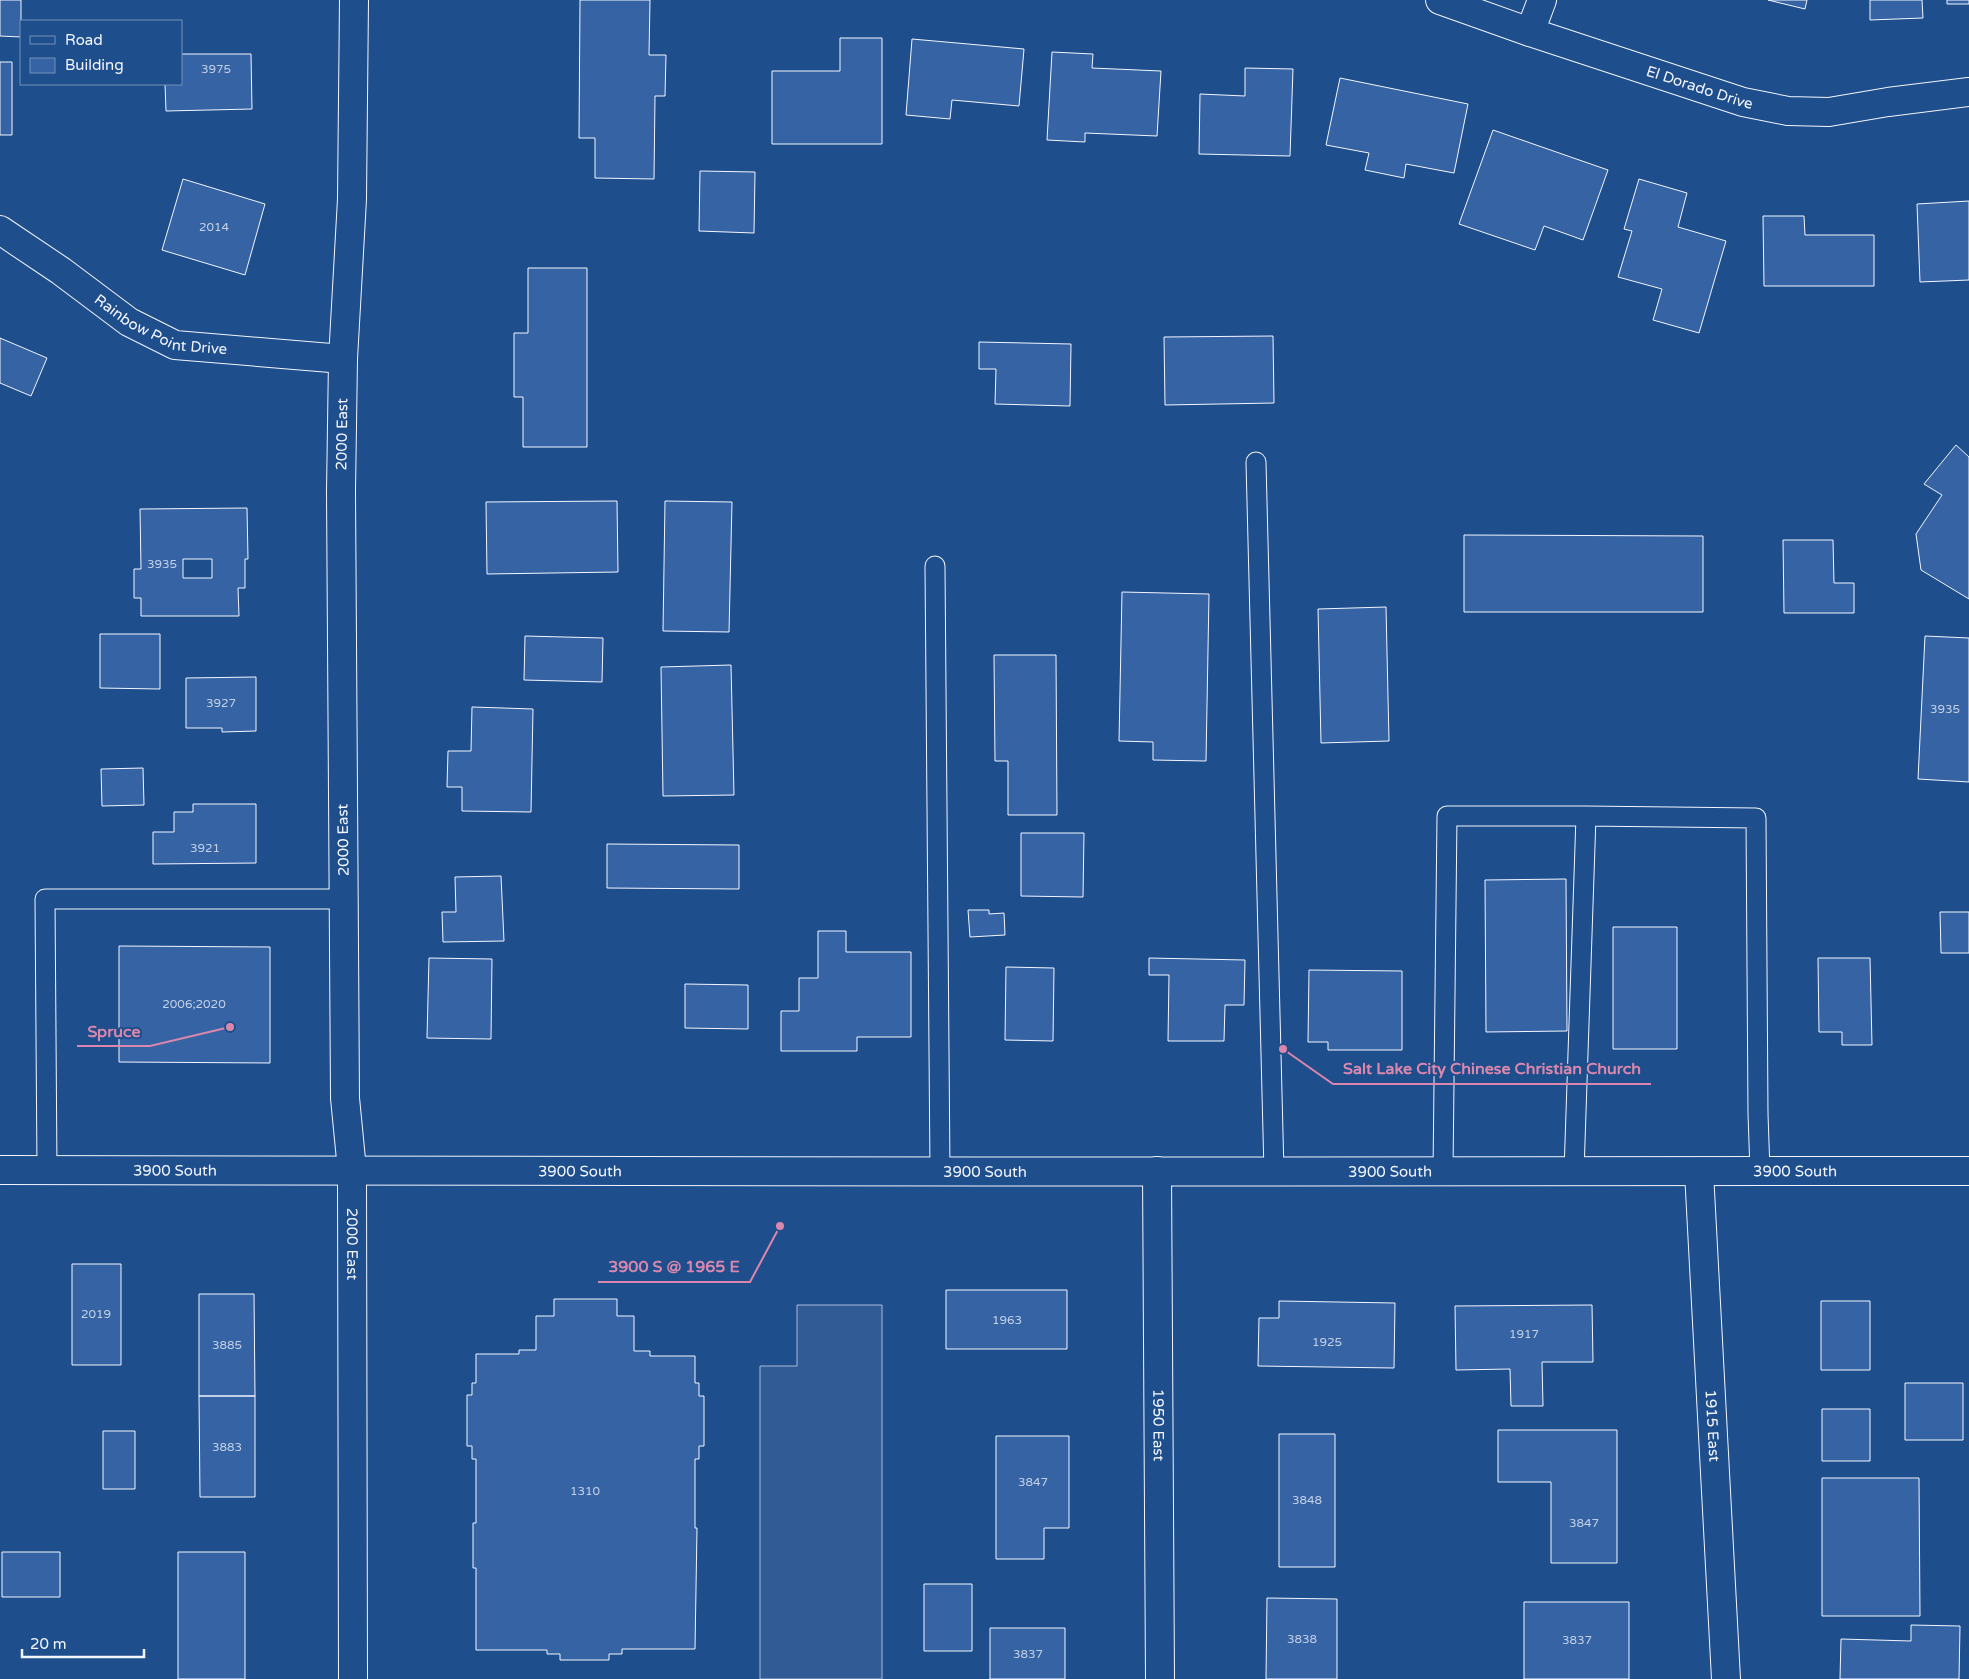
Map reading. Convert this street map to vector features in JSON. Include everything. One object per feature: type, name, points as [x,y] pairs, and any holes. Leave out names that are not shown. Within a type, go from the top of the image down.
[{"type":"street","name":"2000 East","points":[[353,1679],[352,1170],[345,1098],[341,510],[343,359],[352,200],[354,0]]},
{"type":"street","name":"El Dorado Drive","points":[[1440,0],[1530,32],[1743,102],[1788,111],[1830,112],[1888,102],[1969,92]]},
{"type":"street","points":[[1530,32],[1542,0]]},
{"type":"street","name":"Rainbow Point Drive","points":[[0,230],[129,322],[175,345],[343,359]]},
{"type":"street","name":"3900 South","points":[[0,1170],[940,1172],[1969,1171]]},
{"type":"street","name":"1950 East","points":[[1157,1171],[1160,1679]]},
{"type":"street","name":"1915 East","points":[[1699,1172],[1726,1679]]},
{"type":"lane","points":[[1256,462],[1274,1172]]},
{"type":"lane","points":[[936,566],[940,1172]]},
{"type":"lane","points":[[1444,1172],[1446,816],[1756,818],[1760,1171]]},
{"type":"lane","points":[[1574,1172],[1586,816]]},
{"type":"lane","points":[[47,1170],[45,899],[344,899]]},
{"type":"shaded area","points":[[797,1305],[882,1305],[882,1679],[760,1679],[760,1366],[797,1366]]},
{"type":"building","points":[[0,0],[21,0],[20,37],[0,36]]},
{"type":"building","points":[[580,0],[650,0],[649,55],[666,55],[665,96],[655,96],[654,179],[595,178],[595,138],[579,138]]},
{"type":"building","points":[[1768,0],[1807,0],[1805,9]]},
{"type":"building","points":[[1870,0],[1922,0],[1923,18],[1870,20]]},
{"type":"building","points":[[1947,0],[1969,0],[1969,4],[1947,4]]},
{"type":"building","points":[[840,38],[882,38],[882,144],[772,144],[772,71],[840,71]]},
{"type":"building","points":[[912,39],[1024,49],[1019,106],[952,100],[950,119],[906,115]]},
{"type":"building","points":[[1052,52],[1093,54],[1092,68],[1161,71],[1157,136],[1085,133],[1085,142],[1047,140]]},
{"type":"building","points":[[182,54],[251,54],[252,109],[166,111],[165,85],[182,85]]},
{"type":"building","points":[[0,62],[12,62],[12,135],[0,135]]},
{"type":"building","points":[[1245,68],[1293,69],[1290,156],[1199,154],[1200,94],[1245,96]]},
{"type":"building","points":[[1340,78],[1468,104],[1454,173],[1406,164],[1404,178],[1365,170],[1369,153],[1326,145]]},
{"type":"building","points":[[1493,130],[1608,170],[1583,240],[1544,226],[1535,250],[1459,224]]},
{"type":"building","points":[[700,171],[755,172],[754,233],[699,231]]},
{"type":"building","points":[[183,179],[265,204],[245,275],[162,250]]},
{"type":"building","points":[[1639,179],[1687,193],[1678,227],[1726,241],[1699,333],[1653,320],[1662,289],[1618,277],[1632,231],[1624,229]]},
{"type":"building","points":[[1969,201],[1969,280],[1920,282],[1917,204]]},
{"type":"building","points":[[1763,216],[1804,216],[1805,235],[1874,235],[1874,286],[1764,286]]},
{"type":"building","points":[[528,268],[587,268],[587,447],[523,447],[523,397],[514,397],[514,333],[528,333]]},
{"type":"building","points":[[1273,336],[1274,403],[1165,405],[1164,337]]},
{"type":"building","points":[[0,338],[47,358],[31,396],[0,383]]},
{"type":"building","points":[[979,342],[1071,344],[1070,406],[995,404],[996,369],[979,369]]},
{"type":"building","points":[[1956,445],[1969,457],[1969,599],[1921,570],[1916,534],[1942,495],[1924,484]]},
{"type":"building","points":[[617,501],[618,572],[487,574],[486,502]]},
{"type":"building","points":[[665,501],[732,502],[729,632],[663,631]]},
{"type":"building","points":[[247,508],[248,559],[245,559],[245,588],[238,588],[239,616],[141,616],[141,598],[134,598],[134,569],[141,569],[140,509]],"holes":[[[183,559],[212,559],[212,578],[183,578]]]},
{"type":"building","points":[[1464,535],[1703,536],[1703,612],[1464,612]]},
{"type":"building","points":[[1783,540],[1833,540],[1834,583],[1854,583],[1854,613],[1784,613]]},
{"type":"building","points":[[1122,592],[1209,594],[1206,761],[1153,760],[1153,742],[1119,741]]},
{"type":"building","points":[[1386,607],[1389,741],[1321,743],[1318,609]]},
{"type":"building","points":[[100,634],[160,634],[160,689],[100,688]]},
{"type":"building","points":[[525,636],[603,638],[602,682],[524,680]]},
{"type":"building","points":[[1925,636],[1969,638],[1969,782],[1918,779]]},
{"type":"building","points":[[994,655],[1056,655],[1057,815],[1008,815],[1008,761],[995,761]]},
{"type":"building","points":[[731,665],[734,795],[663,796],[661,667]]},
{"type":"building","points":[[256,677],[256,731],[222,732],[222,728],[186,728],[186,678]]},
{"type":"building","points":[[472,707],[533,709],[531,812],[462,811],[462,787],[447,787],[448,751],[471,751]]},
{"type":"building","points":[[143,768],[144,805],[102,806],[101,769]]},
{"type":"building","points":[[193,804],[256,804],[256,863],[153,864],[153,832],[174,832],[174,812],[193,812]]},
{"type":"building","points":[[1021,833],[1084,833],[1083,897],[1021,896]]},
{"type":"building","points":[[607,844],[739,845],[739,889],[607,888]]},
{"type":"building","points":[[501,876],[504,941],[443,942],[442,912],[456,912],[455,877]]},
{"type":"building","points":[[1566,879],[1567,1031],[1486,1032],[1485,880]]},
{"type":"building","points":[[968,910],[989,910],[989,914],[1004,913],[1005,935],[970,937]]},
{"type":"building","points":[[1940,912],[1969,912],[1969,953],[1941,953]]},
{"type":"building","points":[[1613,927],[1677,927],[1677,1049],[1613,1049]]},
{"type":"building","points":[[818,931],[846,931],[846,952],[911,952],[911,1037],[857,1037],[857,1051],[781,1051],[781,1011],[799,1011],[799,978],[818,978]]},
{"type":"building","points":[[119,946],[270,947],[270,1063],[119,1062]]},
{"type":"building","points":[[429,958],[492,959],[491,1039],[427,1038]]},
{"type":"building","points":[[1149,958],[1245,960],[1244,1005],[1225,1005],[1224,1041],[1168,1041],[1169,975],[1149,975]]},
{"type":"building","points":[[1818,958],[1870,958],[1872,1045],[1842,1045],[1842,1032],[1819,1032]]},
{"type":"building","points":[[1006,967],[1054,968],[1053,1041],[1005,1040]]},
{"type":"building","points":[[1309,970],[1402,971],[1402,1050],[1328,1050],[1328,1042],[1308,1042]]},
{"type":"building","points":[[685,984],[748,985],[748,1029],[685,1028]]},
{"type":"building","points":[[72,1264],[121,1264],[121,1365],[72,1365]]},
{"type":"building","points":[[946,1290],[1067,1290],[1067,1349],[946,1349]]},
{"type":"building","points":[[199,1294],[254,1294],[255,1396],[199,1396]]},
{"type":"building","points":[[554,1299],[617,1299],[617,1316],[634,1316],[634,1351],[650,1351],[650,1356],[695,1356],[695,1383],[699,1383],[699,1396],[704,1396],[704,1446],[699,1446],[699,1459],[695,1459],[695,1528],[697,1528],[695,1649],[622,1649],[622,1654],[609,1654],[609,1660],[560,1660],[560,1654],[547,1654],[547,1650],[476,1650],[476,1568],[473,1568],[473,1523],[476,1523],[476,1459],[472,1459],[472,1446],[467,1446],[467,1395],[472,1395],[472,1383],[476,1383],[476,1354],[519,1354],[519,1350],[536,1350],[536,1316],[554,1316]]},
{"type":"building","points":[[1279,1301],[1395,1303],[1394,1368],[1258,1366],[1259,1318],[1279,1318]]},
{"type":"building","points":[[1821,1301],[1870,1301],[1870,1370],[1821,1370]]},
{"type":"building","points":[[1592,1305],[1593,1362],[1542,1362],[1543,1406],[1511,1406],[1510,1369],[1456,1370],[1455,1306]]},
{"type":"building","points":[[1905,1383],[1963,1383],[1963,1440],[1905,1440]]},
{"type":"building","points":[[199,1396],[255,1396],[255,1497],[200,1497]]},
{"type":"building","points":[[1822,1409],[1870,1409],[1870,1461],[1822,1461]]},
{"type":"building","points":[[1498,1430],[1617,1430],[1617,1563],[1551,1563],[1551,1482],[1498,1482]]},
{"type":"building","points":[[103,1431],[135,1431],[135,1489],[103,1489]]},
{"type":"building","points":[[1279,1434],[1335,1434],[1335,1567],[1279,1567]]},
{"type":"building","points":[[996,1436],[1069,1436],[1069,1528],[1044,1528],[1044,1559],[996,1559]]},
{"type":"building","points":[[1822,1478],[1919,1478],[1920,1616],[1822,1616]]},
{"type":"building","points":[[2,1552],[60,1552],[60,1597],[2,1597]]},
{"type":"building","points":[[178,1552],[245,1552],[245,1679],[178,1679]]},
{"type":"building","points":[[924,1584],[972,1584],[972,1651],[924,1651]]},
{"type":"building","points":[[1267,1598],[1337,1599],[1337,1679],[1266,1679]]},
{"type":"building","points":[[1524,1602],[1629,1602],[1629,1679],[1524,1679]]},
{"type":"building","points":[[1911,1625],[1960,1626],[1959,1679],[1840,1679],[1841,1639],[1911,1641]]},
{"type":"building","points":[[990,1628],[1065,1628],[1065,1679],[990,1679]]},
{"type":"place","name":"Spruce","points":[[230,1027]]},
{"type":"place","name":"Salt Lake City Chinese Christian Church","points":[[1283,1049]]},
{"type":"place","name":"3900 S @ 1965 E","points":[[780,1226]]}]
